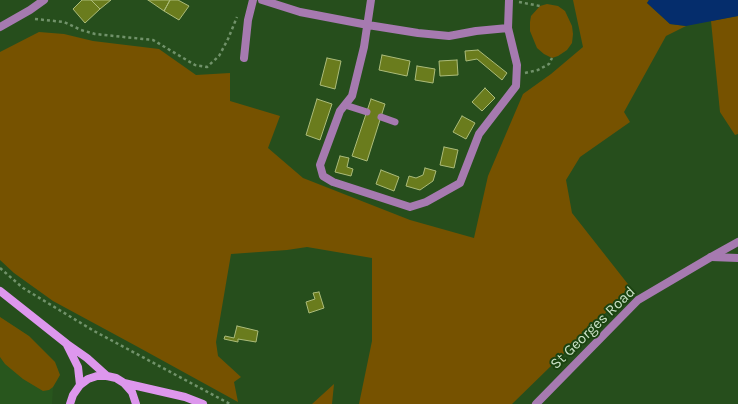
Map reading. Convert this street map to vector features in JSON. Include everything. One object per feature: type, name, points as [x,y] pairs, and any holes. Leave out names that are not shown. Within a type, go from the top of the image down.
[{"type":"main road","points":[[0,291],[87,358],[107,376]]},
{"type":"main road","points":[[67,344],[78,367],[80,385]]},
{"type":"main road","points":[[70,404],[73,395],[80,385],[92,378],[107,376],[116,378],[124,383],[132,392],[136,404]]},
{"type":"main road","points":[[124,383],[185,397],[202,404]]},
{"type":"street","points":[[0,27],[30,10],[44,0]]},
{"type":"street","points":[[244,58],[248,20],[253,0]]},
{"type":"street","points":[[262,0],[300,12],[418,33],[448,36],[476,31],[508,28]]},
{"type":"street","points":[[372,0],[352,96],[340,111],[320,165],[323,176],[333,182],[410,207],[426,202],[460,182],[479,134],[516,86],[517,65],[508,28],[513,1]]},
{"type":"street","name":"St Georges Road","points":[[536,404],[638,300],[711,256],[738,242]]},
{"type":"street","points":[[711,256],[738,258]]},
{"type":"lane","points":[[345,105],[367,112]]},
{"type":"lane","points":[[381,117],[395,122]]},
{"type":"path","points":[[513,1],[540,6]]},
{"type":"path","points":[[15,19],[64,22],[80,30],[95,34],[153,40],[195,65],[207,67],[219,56],[239,13]]},
{"type":"path","points":[[517,75],[538,70],[549,64],[552,58]]},
{"type":"path","points":[[0,268],[23,288],[94,331],[230,404]]},
{"type":"shaded area","points":[[573,0],[649,0],[647,3],[670,24],[686,26],[666,36],[624,112],[630,122],[580,157],[566,180],[572,213],[631,288],[512,404],[359,404],[372,341],[372,258],[307,247],[231,254],[216,342],[218,356],[241,377],[234,382],[238,402],[53,301],[14,273],[0,260],[0,52],[39,32],[64,34],[93,41],[159,49],[196,75],[230,73],[230,101],[280,116],[268,148],[303,178],[410,220],[474,238],[488,176],[523,94],[551,74],[583,47]]},
{"type":"shaded area","points":[[547,4],[558,6],[565,11],[572,26],[573,34],[572,43],[567,50],[552,58],[537,48],[530,31],[531,16],[540,6]]},
{"type":"shaded area","points":[[738,16],[738,134],[735,135],[720,112],[711,21]]},
{"type":"shaded area","points":[[0,317],[29,336],[55,362],[60,375],[53,387],[52,404],[0,404]]},
{"type":"shaded area","points":[[0,317],[29,336],[55,362],[60,375],[53,387],[49,390],[43,391],[23,379],[5,364],[0,357]]},
{"type":"shaded area","points":[[334,384],[332,404],[312,404]]},
{"type":"water","points":[[649,0],[738,0],[738,16],[686,26],[670,24],[647,3]]},
{"type":"building","points":[[82,0],[91,0],[100,9],[85,23],[73,9]]},
{"type":"building","points":[[91,0],[111,0],[100,9]]},
{"type":"building","points":[[148,0],[170,0],[164,11]]},
{"type":"building","points":[[170,0],[178,0],[189,6],[179,20],[164,11]]},
{"type":"building","points":[[478,50],[507,73],[502,80],[477,59],[466,61],[465,51]]},
{"type":"building","points":[[382,55],[410,61],[407,76],[379,70]]},
{"type":"building","points":[[327,58],[341,61],[335,89],[320,85]]},
{"type":"building","points":[[457,60],[458,75],[440,76],[439,61]]},
{"type":"building","points":[[417,66],[435,69],[433,83],[415,80]]},
{"type":"building","points":[[485,88],[495,98],[482,111],[472,102]]},
{"type":"building","points":[[317,99],[332,104],[320,140],[306,135]]},
{"type":"building","points":[[371,99],[385,104],[367,161],[352,156]]},
{"type":"building","points":[[462,116],[475,123],[466,139],[453,132]]},
{"type":"building","points":[[444,147],[458,150],[454,168],[440,165]]},
{"type":"building","points":[[340,156],[349,158],[347,167],[353,169],[351,176],[335,172]]},
{"type":"building","points":[[425,168],[436,171],[433,181],[420,190],[406,186],[409,176],[416,178],[423,175]]},
{"type":"building","points":[[381,170],[399,177],[394,191],[376,184]]},
{"type":"building","points":[[319,292],[324,308],[309,313],[306,302],[315,299],[313,293]]},
{"type":"building","points":[[237,326],[258,331],[256,342],[238,339],[238,342],[224,339],[225,336],[234,338]]}]
